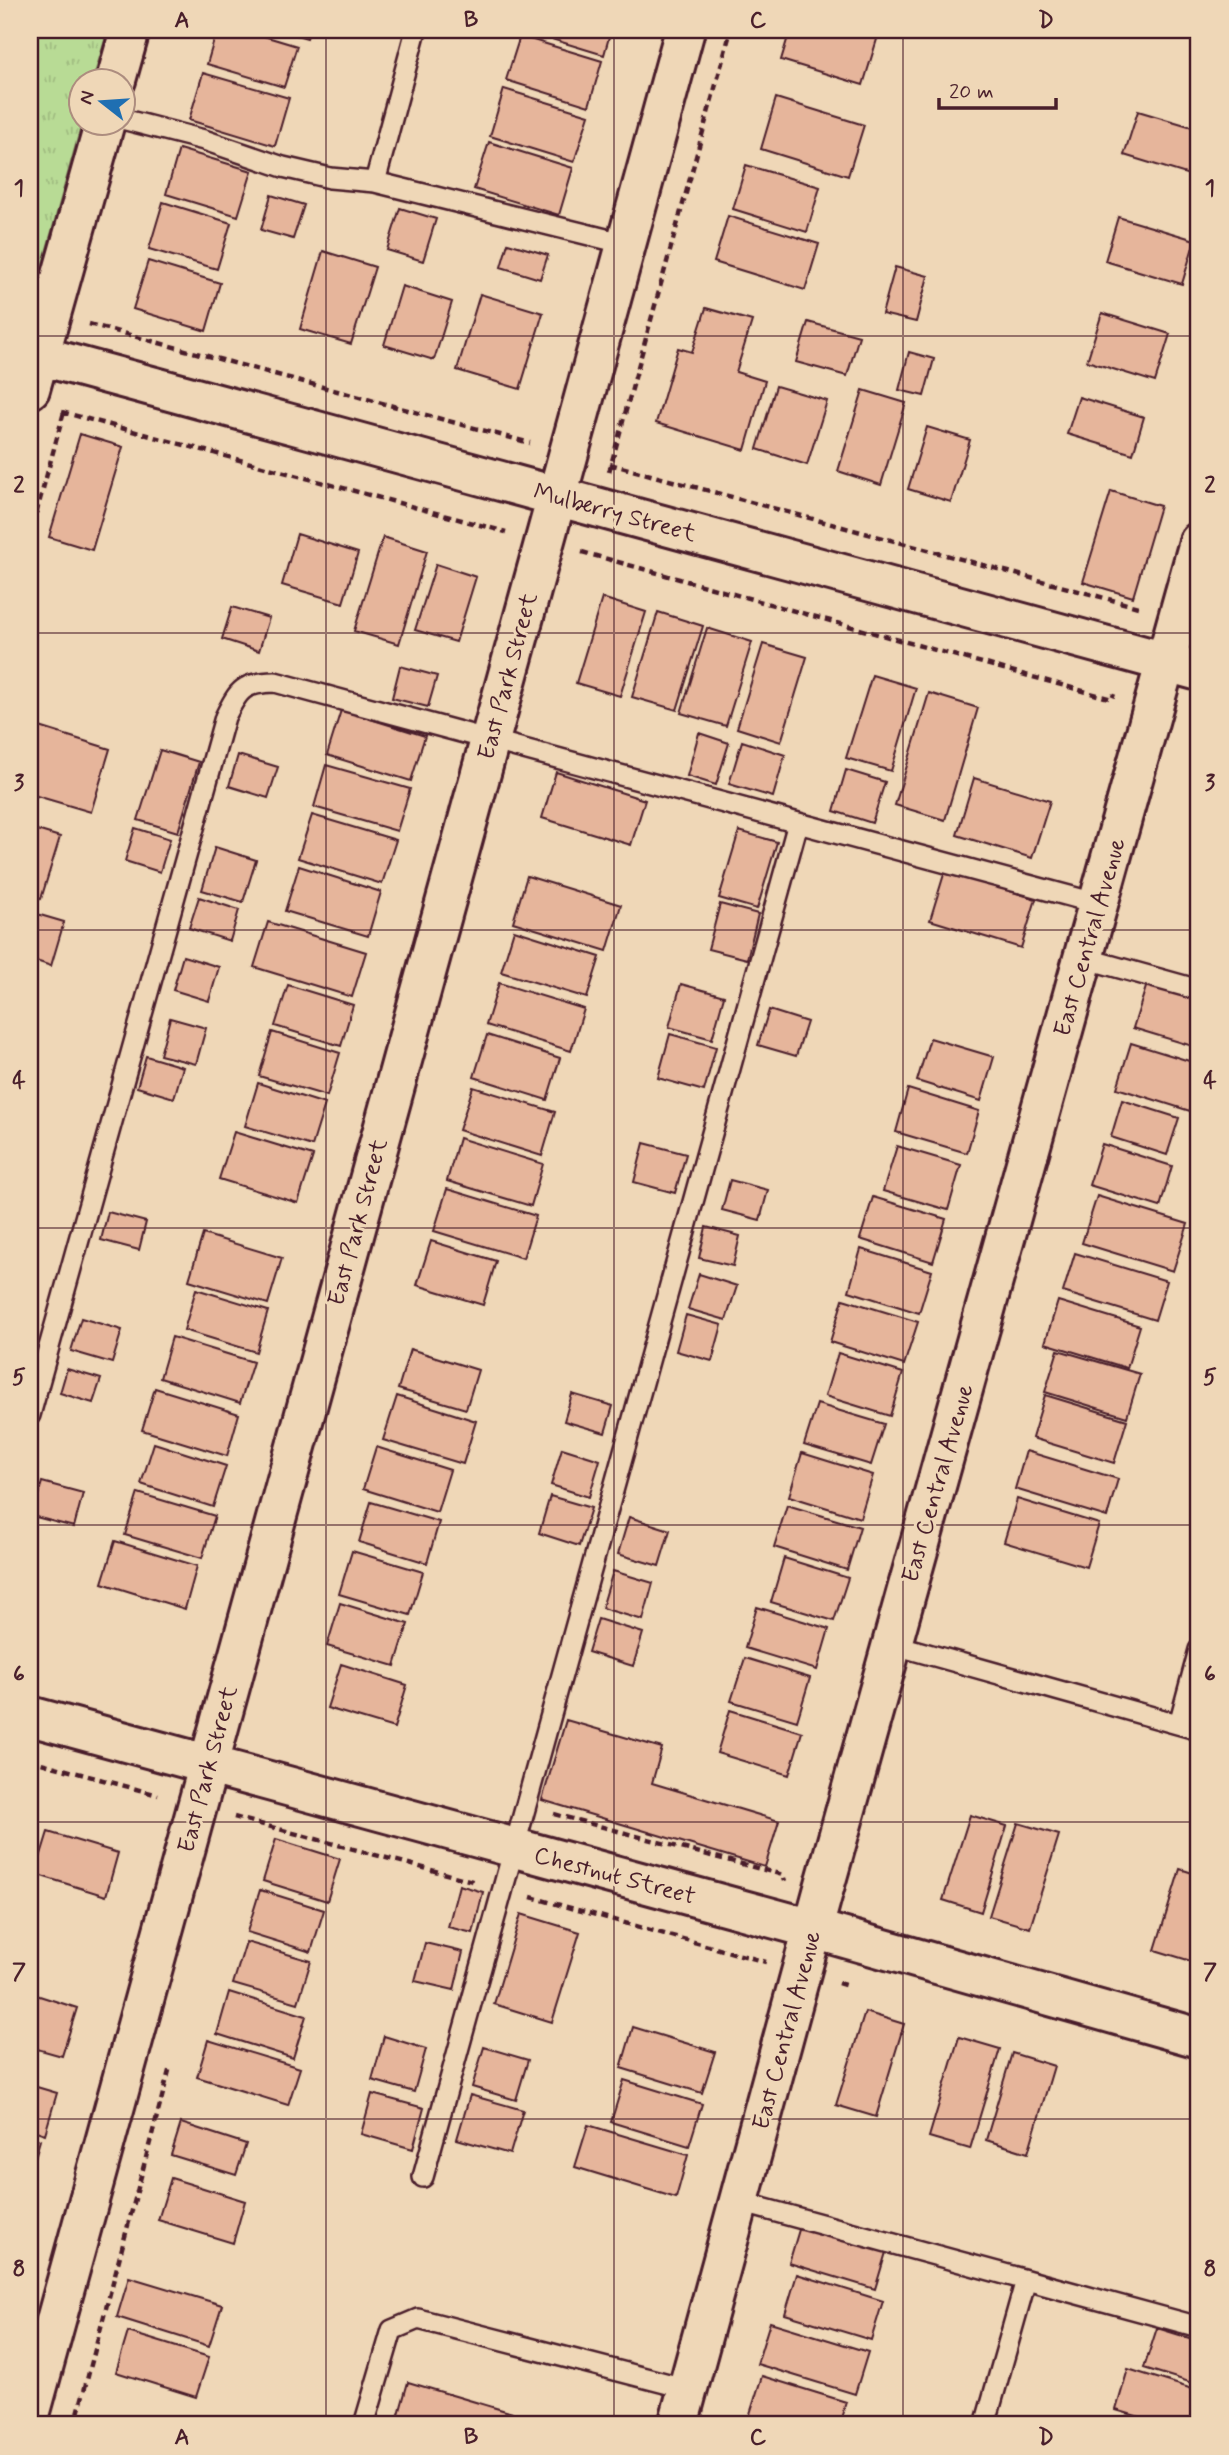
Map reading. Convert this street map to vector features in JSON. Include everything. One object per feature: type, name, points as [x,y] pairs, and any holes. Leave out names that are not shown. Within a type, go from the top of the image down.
[{"type":"street","points":[[120,66],[130,30]]},
{"type":"street","name":"East Park Street","points":[[30,2415],[685,30]]},
{"type":"street","points":[[33,366],[100,136]]},
{"type":"street","name":"Mulberry Street","points":[[33,366],[556,496],[1182,666]]},
{"type":"street","name":"East Central Avenue","points":[[678,2425],[813,1928],[1099,904],[1182,666],[1199,542]]},
{"type":"street","name":"Chestnut Street","points":[[30,1716],[813,1928],[1199,2038]]},
{"type":"lane","points":[[375,182],[416,30]]},
{"type":"lane","points":[[136,123],[204,140],[283,167],[330,178],[375,182],[626,244]]},
{"type":"lane","points":[[30,1415],[221,730],[235,697],[251,683],[275,682],[1099,904]]},
{"type":"lane","points":[[423,2177],[798,823]]},
{"type":"lane","points":[[1084,958],[1199,990]]},
{"type":"lane","points":[[892,1644],[1199,1730]]},
{"type":"lane","points":[[1178,1724],[1199,1650]]},
{"type":"lane","points":[[740,2202],[1199,2327]]},
{"type":"lane","points":[[985,2425],[1026,2280]]},
{"type":"lane","points":[[364,2425],[392,2330],[418,2319],[688,2389]]},
{"type":"path","points":[[30,1760],[158,1795]]},
{"type":"green space","points":[[30,30],[108,30],[97,66],[66,66],[66,136],[78,136],[30,310]]},
{"type":"building","points":[[217,30],[244,30],[297,46],[284,87],[207,64]]},
{"type":"building","points":[[279,30],[310,30],[307,38]]},
{"type":"building","points":[[522,30],[611,30],[604,55]]},
{"type":"building","points":[[790,30],[857,30],[878,36],[863,85],[781,60]]},
{"type":"building","points":[[520,36],[602,61],[589,106],[506,80]]},
{"type":"building","points":[[203,73],[289,98],[275,146],[189,120]]},
{"type":"building","points":[[504,89],[589,115],[574,162],[490,136]]},
{"type":"building","points":[[776,98],[864,125],[848,176],[761,149]]},
{"type":"building","points":[[1138,111],[1199,129],[1199,178],[1124,155]]},
{"type":"building","points":[[489,142],[573,168],[559,215],[474,189]]},
{"type":"building","points":[[179,149],[252,171],[238,216],[166,194]]},
{"type":"building","points":[[746,165],[820,187],[807,232],[733,209]]},
{"type":"building","points":[[271,195],[304,205],[293,239],[261,230]]},
{"type":"building","points":[[163,202],[231,223],[217,269],[149,249]]},
{"type":"building","points":[[400,208],[436,219],[423,261],[387,250]]},
{"type":"building","points":[[728,216],[819,244],[805,290],[714,262]]},
{"type":"building","points":[[1118,217],[1195,240],[1182,284],[1105,261]]},
{"type":"building","points":[[508,243],[548,255],[540,279],[501,267]]},
{"type":"building","points":[[323,251],[375,267],[351,344],[300,329]]},
{"type":"building","points":[[148,261],[220,283],[206,331],[133,309]]},
{"type":"building","points":[[895,267],[928,276],[916,322],[882,314]]},
{"type":"building","points":[[402,286],[452,302],[434,360],[384,345]]},
{"type":"building","points":[[480,294],[543,313],[520,389],[457,370]]},
{"type":"building","points":[[706,308],[752,321],[736,372],[765,381],[745,450],[656,423],[678,348],[692,352]]},
{"type":"building","points":[[1102,313],[1170,334],[1155,382],[1087,361]]},
{"type":"building","points":[[808,322],[859,336],[847,376],[796,362]]},
{"type":"building","points":[[909,352],[934,359],[924,396],[899,390]]},
{"type":"building","points":[[776,386],[827,401],[807,465],[757,449]]},
{"type":"building","points":[[863,390],[906,403],[881,485],[838,471]]},
{"type":"building","points":[[1079,397],[1144,417],[1133,454],[1067,434]]},
{"type":"building","points":[[927,427],[970,440],[951,502],[908,489]]},
{"type":"building","points":[[80,434],[123,447],[92,550],[49,537]]},
{"type":"building","points":[[1111,491],[1160,506],[1133,597],[1083,582]]},
{"type":"building","points":[[297,534],[358,553],[343,603],[282,585]]},
{"type":"building","points":[[383,537],[427,551],[399,644],[354,631]]},
{"type":"building","points":[[436,564],[476,577],[456,642],[415,630]]},
{"type":"building","points":[[602,598],[646,612],[620,696],[576,683]]},
{"type":"building","points":[[232,607],[269,618],[259,651],[222,639]]},
{"type":"building","points":[[658,612],[703,626],[677,710],[632,697]]},
{"type":"building","points":[[707,628],[752,642],[726,726],[681,713]]},
{"type":"building","points":[[763,644],[807,657],[781,742],[737,728]]},
{"type":"building","points":[[400,666],[437,676],[428,707],[392,698]]},
{"type":"building","points":[[872,675],[916,688],[891,771],[846,758]]},
{"type":"building","points":[[929,693],[978,708],[945,820],[895,805]]},
{"type":"building","points":[[341,710],[425,736],[411,781],[327,755]]},
{"type":"building","points":[[30,724],[110,749],[91,812],[30,794]]},
{"type":"building","points":[[699,733],[729,743],[716,785],[687,776]]},
{"type":"building","points":[[742,741],[785,755],[773,797],[729,784]]},
{"type":"building","points":[[160,750],[199,762],[178,832],[138,820]]},
{"type":"building","points":[[238,755],[278,767],[268,798],[229,786]]},
{"type":"building","points":[[326,765],[410,789],[397,831],[314,807]]},
{"type":"building","points":[[846,770],[885,782],[872,823],[834,811]]},
{"type":"building","points":[[556,772],[645,800],[631,845],[542,818]]},
{"type":"building","points":[[974,778],[1050,801],[1032,858],[957,835]]},
{"type":"building","points":[[312,815],[396,840],[382,884],[298,858]]},
{"type":"building","points":[[30,828],[60,837],[41,899],[30,896]]},
{"type":"building","points":[[135,828],[170,839],[160,872],[125,861]]},
{"type":"building","points":[[739,831],[777,842],[757,909],[719,898]]},
{"type":"building","points":[[215,847],[256,860],[243,902],[202,890]]},
{"type":"building","points":[[299,866],[381,892],[368,936],[285,911]]},
{"type":"building","points":[[945,871],[1036,899],[1021,948],[930,920]]},
{"type":"building","points":[[527,876],[621,905],[607,951],[513,922]]},
{"type":"building","points":[[199,897],[239,910],[230,941],[189,928]]},
{"type":"building","points":[[720,904],[758,914],[747,959],[708,949]]},
{"type":"building","points":[[30,912],[64,922],[51,966],[30,959]]},
{"type":"building","points":[[268,922],[366,952],[352,997],[254,967]]},
{"type":"building","points":[[514,930],[600,957],[587,998],[501,972]]},
{"type":"building","points":[[183,956],[219,967],[209,1001],[173,990]]},
{"type":"building","points":[[499,983],[584,1009],[571,1051],[486,1025]]},
{"type":"building","points":[[681,984],[724,996],[712,1039],[669,1027]]},
{"type":"building","points":[[1147,984],[1199,1000],[1199,1048],[1133,1028]]},
{"type":"building","points":[[288,985],[353,1005],[341,1046],[275,1026]]},
{"type":"building","points":[[769,1010],[807,1022],[796,1056],[758,1045]]},
{"type":"building","points":[[170,1018],[206,1028],[196,1064],[160,1055]]},
{"type":"building","points":[[272,1032],[340,1053],[327,1096],[259,1076]]},
{"type":"building","points":[[670,1034],[716,1047],[704,1091],[658,1078]]},
{"type":"building","points":[[487,1035],[560,1058],[547,1100],[474,1077]]},
{"type":"building","points":[[930,1038],[994,1057],[981,1101],[917,1081]]},
{"type":"building","points":[[1131,1043],[1199,1064],[1199,1082],[1190,1111],[1117,1088]]},
{"type":"building","points":[[146,1056],[183,1067],[174,1098],[137,1087]]},
{"type":"building","points":[[258,1083],[325,1104],[312,1146],[245,1126]]},
{"type":"building","points":[[473,1087],[555,1112],[542,1156],[459,1130]]},
{"type":"building","points":[[908,1089],[979,1111],[967,1153],[896,1132]]},
{"type":"building","points":[[1122,1100],[1179,1118],[1167,1155],[1111,1137]]},
{"type":"building","points":[[234,1132],[313,1156],[298,1203],[219,1179]]},
{"type":"building","points":[[459,1138],[543,1164],[531,1206],[447,1181]]},
{"type":"building","points":[[644,1143],[686,1154],[675,1193],[634,1182]]},
{"type":"building","points":[[1102,1144],[1172,1166],[1160,1207],[1089,1185]]},
{"type":"building","points":[[897,1146],[961,1165],[948,1210],[883,1191]]},
{"type":"building","points":[[730,1180],[768,1190],[760,1220],[722,1210]]},
{"type":"building","points":[[447,1189],[536,1216],[523,1258],[434,1231]]},
{"type":"building","points":[[1097,1196],[1188,1224],[1173,1271],[1082,1243]]},
{"type":"building","points":[[873,1197],[946,1219],[933,1262],[860,1239]]},
{"type":"building","points":[[108,1212],[146,1222],[139,1250],[101,1240]]},
{"type":"building","points":[[706,1227],[740,1236],[733,1266],[699,1258]]},
{"type":"building","points":[[203,1234],[282,1258],[268,1304],[189,1280]]},
{"type":"building","points":[[431,1241],[496,1261],[483,1305],[417,1285]]},
{"type":"building","points":[[861,1249],[932,1271],[919,1313],[849,1291]]},
{"type":"building","points":[[1075,1253],[1167,1281],[1155,1320],[1063,1292]]},
{"type":"building","points":[[699,1274],[737,1286],[726,1320],[688,1309]]},
{"type":"building","points":[[196,1289],[268,1311],[256,1352],[184,1330]]},
{"type":"building","points":[[843,1299],[918,1322],[904,1365],[830,1342]]},
{"type":"building","points":[[1058,1301],[1140,1326],[1127,1368],[1045,1343]]},
{"type":"building","points":[[686,1315],[722,1325],[712,1361],[676,1351]]},
{"type":"building","points":[[81,1318],[122,1330],[112,1363],[71,1351]]},
{"type":"building","points":[[172,1337],[253,1362],[240,1403],[160,1378]]},
{"type":"building","points":[[410,1349],[478,1370],[466,1409],[398,1389]]},
{"type":"building","points":[[1058,1350],[1140,1374],[1127,1417],[1045,1392]]},
{"type":"building","points":[[838,1353],[903,1373],[890,1416],[825,1396]]},
{"type":"building","points":[[67,1369],[101,1379],[93,1403],[60,1393]]},
{"type":"building","points":[[155,1388],[239,1414],[227,1456],[142,1430]]},
{"type":"building","points":[[572,1394],[613,1406],[605,1433],[564,1421]]},
{"type":"building","points":[[1045,1395],[1127,1420],[1114,1463],[1032,1438]]},
{"type":"building","points":[[397,1396],[476,1421],[463,1464],[383,1440]]},
{"type":"building","points":[[817,1404],[884,1424],[871,1465],[804,1445]]},
{"type":"building","points":[[154,1443],[226,1466],[213,1507],[141,1484]]},
{"type":"building","points":[[376,1447],[450,1470],[437,1512],[363,1489]]},
{"type":"building","points":[[562,1448],[600,1460],[589,1497],[551,1485]]},
{"type":"building","points":[[1026,1451],[1118,1479],[1107,1517],[1015,1489]]},
{"type":"building","points":[[802,1453],[873,1475],[860,1518],[789,1496]]},
{"type":"building","points":[[42,1482],[83,1493],[74,1527],[32,1516]]},
{"type":"building","points":[[138,1493],[215,1516],[202,1558],[125,1535]]},
{"type":"building","points":[[550,1496],[591,1508],[579,1546],[539,1533]]},
{"type":"building","points":[[1017,1499],[1099,1524],[1086,1567],[1004,1542]]},
{"type":"building","points":[[371,1502],[439,1522],[427,1563],[359,1542]]},
{"type":"building","points":[[787,1505],[860,1527],[847,1570],[774,1547]]},
{"type":"building","points":[[629,1517],[670,1530],[659,1566],[618,1554]]},
{"type":"building","points":[[115,1541],[197,1566],[185,1609],[102,1583]]},
{"type":"building","points":[[352,1551],[423,1572],[410,1615],[339,1594]]},
{"type":"building","points":[[784,1558],[848,1578],[834,1621],[771,1602]]},
{"type":"building","points":[[613,1571],[653,1583],[643,1620],[602,1608]]},
{"type":"building","points":[[340,1603],[408,1624],[395,1666],[327,1646]]},
{"type":"building","points":[[757,1607],[829,1629],[817,1670],[745,1648]]},
{"type":"building","points":[[598,1619],[643,1633],[633,1666],[588,1652]]},
{"type":"building","points":[[745,1658],[810,1678],[797,1721],[731,1701]]},
{"type":"building","points":[[341,1664],[407,1685],[394,1728],[327,1708]]},
{"type":"building","points":[[730,1710],[802,1732],[789,1775],[717,1753]]},
{"type":"building","points":[[566,1720],[662,1748],[652,1783],[779,1821],[765,1867],[542,1800]]},
{"type":"building","points":[[970,1815],[1007,1826],[981,1912],[943,1900]]},
{"type":"building","points":[[1018,1823],[1059,1835],[1030,1928],[989,1916]]},
{"type":"building","points":[[48,1832],[118,1853],[106,1896],[35,1874]]},
{"type":"building","points":[[276,1839],[340,1859],[327,1901],[263,1881]]},
{"type":"building","points":[[1180,1869],[1199,1875],[1199,1935],[1191,1961],[1155,1950]]},
{"type":"building","points":[[459,1885],[483,1892],[473,1933],[448,1927]]},
{"type":"building","points":[[260,1890],[324,1910],[311,1952],[247,1932]]},
{"type":"building","points":[[521,1914],[580,1932],[552,2022],[494,2004]]},
{"type":"building","points":[[246,1942],[311,1961],[298,2003],[233,1984]]},
{"type":"building","points":[[425,1943],[463,1952],[454,1990],[415,1981]]},
{"type":"building","points":[[229,1992],[306,2016],[293,2058],[217,2034]]},
{"type":"building","points":[[30,1993],[77,2008],[62,2056],[30,2047]]},
{"type":"building","points":[[865,2012],[904,2024],[876,2117],[836,2105]]},
{"type":"building","points":[[633,2027],[715,2052],[702,2093],[621,2068]]},
{"type":"building","points":[[384,2036],[426,2049],[414,2092],[372,2080]]},
{"type":"building","points":[[959,2037],[1000,2049],[970,2149],[929,2137]]},
{"type":"building","points":[[208,2040],[300,2068],[288,2105],[197,2077]]},
{"type":"building","points":[[484,2047],[528,2060],[516,2100],[472,2087]]},
{"type":"building","points":[[1012,2053],[1054,2066],[1028,2153],[986,2140]]},
{"type":"building","points":[[624,2080],[702,2104],[689,2146],[611,2122]]},
{"type":"building","points":[[30,2085],[57,2093],[45,2134],[30,2129]]},
{"type":"building","points":[[372,2094],[424,2108],[413,2149],[361,2134]]},
{"type":"building","points":[[470,2095],[523,2110],[510,2154],[457,2139]]},
{"type":"building","points":[[181,2123],[246,2144],[236,2175],[171,2155]]},
{"type":"building","points":[[588,2125],[688,2155],[676,2198],[575,2167]]},
{"type":"building","points":[[30,2136],[40,2140],[30,2175]]},
{"type":"building","points":[[171,2178],[245,2201],[233,2243],[158,2220]]},
{"type":"building","points":[[801,2223],[887,2249],[875,2289],[789,2263]]},
{"type":"building","points":[[797,2274],[883,2301],[871,2340],[785,2314]]},
{"type":"building","points":[[129,2277],[222,2305],[209,2346],[117,2317]]},
{"type":"building","points":[[770,2322],[868,2352],[855,2394],[757,2364]]},
{"type":"building","points":[[1157,2328],[1199,2341],[1199,2385],[1144,2368]]},
{"type":"building","points":[[128,2332],[209,2357],[196,2397],[116,2372]]},
{"type":"building","points":[[1128,2369],[1199,2391],[1199,2425],[1167,2425],[1116,2410]]},
{"type":"building","points":[[762,2376],[846,2402],[839,2425],[776,2425],[749,2417]]},
{"type":"building","points":[[408,2382],[553,2425],[396,2425]]},
{"type":"building","points":[[1114,2419],[1135,2425],[1112,2425]]}]
